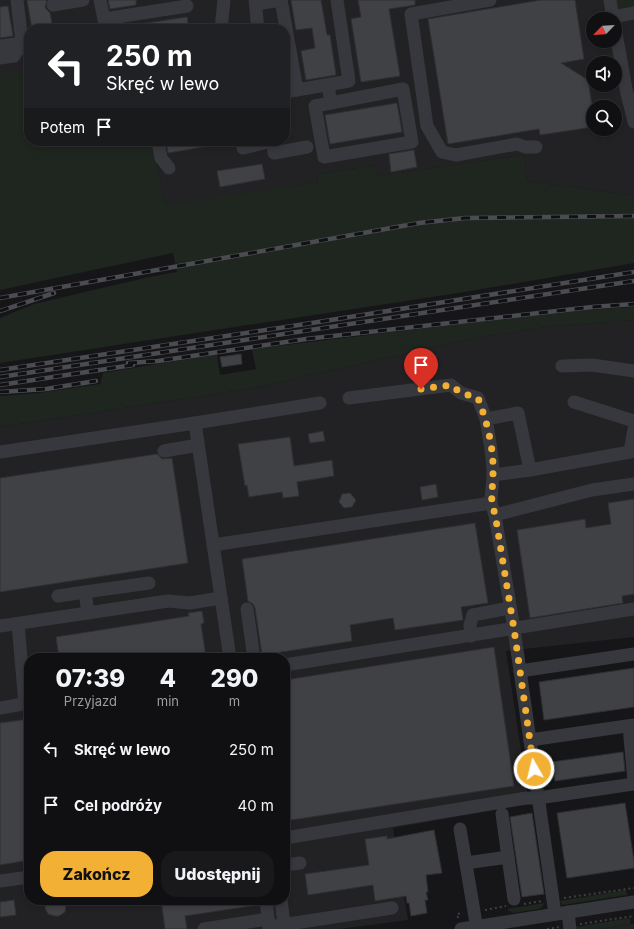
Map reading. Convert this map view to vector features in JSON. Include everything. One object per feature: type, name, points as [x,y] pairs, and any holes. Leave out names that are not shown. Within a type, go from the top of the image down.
[{"type":"street","points":[[0,58],[14,56],[22,42],[17,0]]},
{"type":"street","points":[[53,5],[83,0]]},
{"type":"street","points":[[100,0],[105,24],[187,6]]},
{"type":"street","points":[[222,24],[224,0]]},
{"type":"street","points":[[258,24],[256,2],[281,0],[285,24]]},
{"type":"street","points":[[290,78],[291,91],[350,81],[338,0]]},
{"type":"street","points":[[490,0],[411,14],[427,126],[442,152],[456,155],[517,144],[525,147],[536,148]]},
{"type":"street","points":[[610,0],[612,12]]},
{"type":"street","points":[[622,18],[634,13]]},
{"type":"street","points":[[0,46],[22,42]]},
{"type":"street","points":[[619,48],[634,122]]},
{"type":"street","points":[[328,84],[331,104]]},
{"type":"street","points":[[403,89],[412,142],[324,157],[315,106],[331,104],[403,89]]},
{"type":"street","points":[[159,146],[161,158],[169,168]]},
{"type":"street","points":[[243,148],[252,146]]},
{"type":"street","points":[[273,146],[274,153],[306,147]]},
{"type":"street","points":[[562,366],[592,364],[634,372]]},
{"type":"street","points":[[349,398],[451,385],[461,393],[478,398],[486,420],[493,460],[494,475],[491,494],[514,629],[538,798],[561,913],[570,927]]},
{"type":"street","points":[[574,402],[634,421]]},
{"type":"street","points":[[0,452],[320,403]]},
{"type":"street","points":[[486,420],[518,413],[530,470]]},
{"type":"street","points":[[195,423],[229,653]]},
{"type":"street","points":[[494,475],[630,452],[634,429]]},
{"type":"street","points":[[164,451],[198,445]]},
{"type":"street","points":[[213,545],[493,509],[592,490],[634,484]]},
{"type":"street","points":[[58,596],[150,583]]},
{"type":"street","points":[[85,592],[88,613]]},
{"type":"street","points":[[0,626],[168,601],[190,603],[221,598]]},
{"type":"street","points":[[471,636],[470,626],[473,615],[510,608]]},
{"type":"street","points":[[246,609],[253,653]]},
{"type":"street","points":[[290,664],[634,609]]},
{"type":"street","points":[[18,624],[24,677]]},
{"type":"street","points":[[520,672],[634,654]]},
{"type":"street","points":[[0,708],[24,704]]},
{"type":"street","points":[[290,837],[526,798],[538,798],[634,783],[631,725],[530,740]]},
{"type":"street","points":[[502,814],[514,899]]},
{"type":"street","points":[[460,829],[477,928]]},
{"type":"street","points":[[466,863],[508,858]]},
{"type":"street","points":[[290,864],[300,863]]},
{"type":"street","points":[[0,881],[24,878]]},
{"type":"street","points":[[267,905],[269,925]]},
{"type":"street","points":[[282,905],[284,924]]},
{"type":"street","points":[[204,929],[284,924],[392,908]]},
{"type":"street","points":[[461,929],[477,928],[561,913],[634,912]]},
{"type":"path","points":[[547,929],[570,927],[634,912],[634,921]]},
{"type":"shaded area","points":[[0,0],[634,0],[634,196],[527,181],[524,155],[378,176],[376,165],[317,174],[318,182],[165,206],[154,146],[290,146],[290,24],[24,24],[24,73],[0,73]]},
{"type":"shaded area","points":[[617,0],[634,0],[634,8],[626,8],[621,6]]},
{"type":"shaded area","points":[[0,73],[24,73],[24,146],[154,146],[165,205],[318,182],[317,174],[376,165],[378,176],[524,155],[527,181],[634,196],[634,263],[471,291],[0,363],[0,318],[34,304],[149,277],[177,272],[173,253],[0,290]]},
{"type":"shaded area","points":[[634,307],[634,320],[553,326],[474,338],[254,388],[0,427],[0,396],[39,393],[100,384],[103,373],[217,354],[220,375],[256,369],[252,349],[586,310]]},
{"type":"shaded area","points":[[634,320],[634,637],[506,651],[529,804],[393,828],[408,920],[340,929],[0,929],[0,427],[254,388],[474,338],[553,326]]},
{"type":"shaded area","points":[[626,890],[627,895],[562,905],[560,901]]},
{"type":"shaded area","points":[[545,903],[539,909],[513,913],[507,909]]},
{"type":"shaded area","points":[[630,918],[630,924],[600,929],[575,929],[575,927]]},
{"type":"shaded area","points":[[634,924],[634,929],[600,929]]},
{"type":"building","points":[[27,0],[47,0],[45,7],[50,13],[52,24],[31,24]]},
{"type":"building","points":[[108,0],[136,0],[136,5],[110,9]]},
{"type":"building","points":[[291,0],[321,0],[327,35],[330,35],[336,75],[306,80],[301,51],[315,48],[312,28],[296,30]]},
{"type":"building","points":[[358,0],[415,0],[415,5],[389,9],[400,76],[361,82],[351,19],[361,17]]},
{"type":"building","points":[[541,0],[575,0],[584,59],[561,63],[586,79],[586,92],[590,92],[591,100],[586,100],[586,128],[540,135],[539,129],[448,144],[428,19]]},
{"type":"building","points":[[8,6],[13,36],[0,38],[0,7]]},
{"type":"building","points":[[187,17],[188,24],[140,24]]},
{"type":"building","points":[[397,103],[402,132],[330,144],[325,115]]},
{"type":"building","points":[[167,146],[209,146],[168,153]]},
{"type":"building","points":[[414,150],[417,167],[391,172],[389,154]]},
{"type":"building","points":[[262,164],[265,179],[220,187],[217,171]]},
{"type":"building","points":[[241,354],[242,364],[222,367],[220,357]]},
{"type":"building","points":[[323,431],[325,441],[310,443],[308,434]]},
{"type":"building","points":[[290,437],[294,466],[332,460],[334,476],[297,482],[299,496],[283,498],[282,492],[249,497],[247,485],[245,486],[238,444]]},
{"type":"building","points":[[157,454],[162,459],[172,458],[188,563],[0,592],[0,478]]},
{"type":"building","points":[[436,484],[438,497],[422,500],[420,487]]},
{"type":"building","points":[[350,493],[356,500],[352,507],[344,508],[339,502],[342,494]]},
{"type":"building","points":[[634,499],[634,594],[622,596],[623,603],[530,618],[517,530],[585,519],[586,528],[611,524],[608,503]]},
{"type":"building","points":[[475,523],[488,603],[461,607],[463,620],[395,630],[393,618],[350,625],[352,641],[275,653],[262,653],[255,608],[253,604],[248,601],[242,559]]},
{"type":"building","points":[[202,611],[204,623],[201,624],[205,653],[58,653],[56,637],[189,616],[188,613]]},
{"type":"building","points":[[494,647],[514,786],[290,820],[290,679]]},
{"type":"building","points":[[634,668],[634,707],[544,720],[539,682]]},
{"type":"building","points":[[24,720],[24,861],[0,865],[0,723]]},
{"type":"building","points":[[623,752],[625,771],[555,781],[552,762]]},
{"type":"building","points":[[625,803],[634,868],[567,878],[557,813]]},
{"type":"building","points":[[532,813],[544,894],[522,897],[510,817]]},
{"type":"building","points":[[434,830],[442,873],[426,875],[428,892],[426,892],[428,900],[425,900],[427,913],[411,916],[409,903],[407,903],[406,896],[375,901],[373,885],[308,895],[305,874],[369,865],[365,839],[387,836],[387,839]]},
{"type":"building","points":[[14,900],[16,915],[0,917],[0,902]]},
{"type":"building","points":[[45,905],[66,905],[65,912],[59,916],[48,914]]},
{"type":"building","points":[[162,905],[258,905],[185,916],[187,929],[165,929]]},
{"type":"railway","points":[[0,298],[419,223],[465,218],[634,216]]},
{"type":"railway","points":[[0,370],[312,323],[634,272]]},
{"type":"railway","points":[[0,377],[634,281]]},
{"type":"railway","points":[[0,311],[54,293]]},
{"type":"railway","points":[[128,363],[158,361],[306,339],[592,307],[634,304]]},
{"type":"railway","points":[[0,385],[133,365]]},
{"type":"railway","points":[[0,392],[46,389],[96,381]]},
{"type":"route","points":[[421,389],[451,385],[461,393],[478,398],[486,420],[494,475],[491,503],[495,514],[514,629],[534,769]]}]
